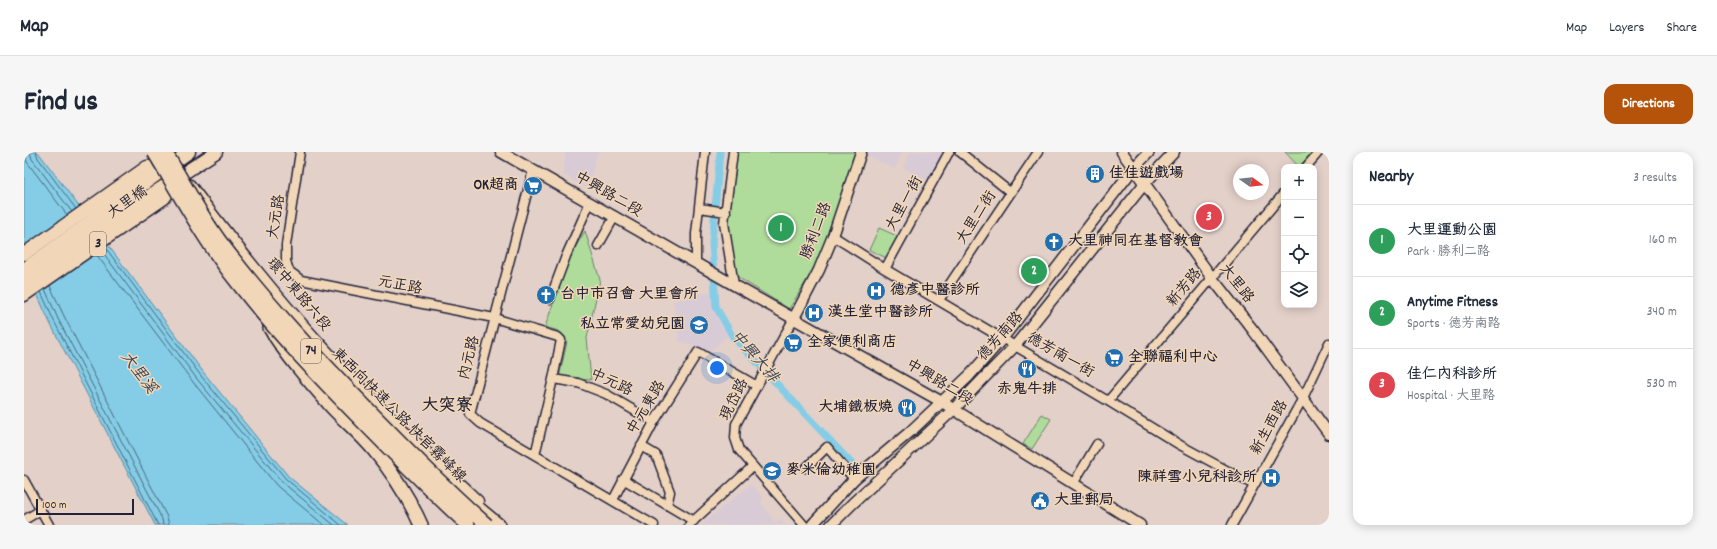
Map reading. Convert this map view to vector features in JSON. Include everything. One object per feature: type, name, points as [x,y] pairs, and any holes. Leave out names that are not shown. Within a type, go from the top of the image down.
[{"type":"highway","name":"東西向快速公路 快官霧峰線","points":[[154,152],[210,243],[236,281],[307,347],[445,487],[487,525]]},
{"type":"highway","name":"東西向快速公路 快官霧峰線","points":[[165,152],[218,239],[298,355],[435,496],[468,525]]},
{"type":"highway","name":"74","points":[[263,305],[280,344],[333,407],[369,444],[403,491],[421,525]]},
{"type":"highway","points":[[263,305],[291,318],[313,344],[412,448],[450,484],[498,525]]},
{"type":"main road","name":"3","points":[[165,164],[189,152]]},
{"type":"main road","name":"3","points":[[168,188],[180,177],[216,152]]},
{"type":"main road","name":"大里橋","points":[[24,254],[147,167],[165,164]]},
{"type":"main road","name":"大里橋","points":[[24,269],[165,164]]},
{"type":"main road","name":"大里橋","points":[[24,282],[108,223],[168,188]]},
{"type":"main road","name":"大里橋","points":[[24,295],[164,198],[168,188]]},
{"type":"street","points":[[158,152],[165,164],[180,177],[199,206],[215,242],[239,278],[303,352],[333,384],[441,491],[480,525]]},
{"type":"street","name":"大元路","points":[[300,152],[286,245],[286,262],[289,271],[301,280]]},
{"type":"street","name":"中興路二段","points":[[501,152],[615,216],[734,286],[794,318],[954,409],[1140,525]]},
{"type":"street","points":[[698,264],[696,234],[705,152]]},
{"type":"street","points":[[733,152],[724,223],[734,286]]},
{"type":"street","name":"勝利二路","points":[[794,318],[833,236],[861,152]]},
{"type":"street","name":"大里一街","points":[[885,269],[949,152]]},
{"type":"street","points":[[960,152],[1010,192]]},
{"type":"street","name":"大里二街","points":[[939,300],[1038,152]]},
{"type":"street","name":"大里路","points":[[1122,152],[1212,278],[1329,434]]},
{"type":"street","name":"德芳南路","points":[[812,525],[854,480],[969,376],[1002,339],[1133,169],[1149,152]]},
{"type":"street","name":"德芳南路","points":[[831,525],[954,409],[1015,346],[1145,183],[1174,152]]},
{"type":"street","points":[[1309,164],[1319,152]]},
{"type":"street","name":"內元路","points":[[533,170],[470,414],[480,423],[654,525]]},
{"type":"street","name":"環中東路六段","points":[[180,177],[320,345],[385,413],[505,525]]},
{"type":"street","name":"新芳路","points":[[1108,401],[1281,197]]},
{"type":"street","points":[[550,299],[566,256],[590,202]]},
{"type":"street","points":[[700,208],[726,212]]},
{"type":"street","points":[[598,246],[615,216]]},
{"type":"street","name":"德芳南一街","points":[[833,236],[885,269],[1180,445],[1254,485]]},
{"type":"street","name":"元正路","points":[[301,280],[494,318],[558,337],[561,340],[554,379]]},
{"type":"street","name":"現岱路","points":[[794,318],[736,424],[735,438],[739,450],[804,525]]},
{"type":"street","name":"新生西路","points":[[1232,525],[1303,398],[1329,343]]},
{"type":"street","name":"中元東路","points":[[613,500],[654,422],[698,352],[757,386]]},
{"type":"street","points":[[535,455],[554,379]]},
{"type":"street","name":"中元路","points":[[554,379],[578,383],[606,394],[654,422]]},
{"type":"street","points":[[1073,484],[1097,444]]},
{"type":"street","points":[[641,446],[656,455],[670,492],[667,504]]},
{"type":"street","points":[[806,468],[827,448],[854,480]]},
{"type":"street","points":[[623,479],[667,504],[692,523],[753,466]]},
{"type":"street","points":[[24,480],[49,525]]},
{"type":"street","points":[[24,520],[40,510]]},
{"type":"shaded area","points":[[566,152],[598,152],[587,188],[563,174]]},
{"type":"shaded area","points":[[867,152],[902,152],[895,169],[866,155]]},
{"type":"shaded area","points":[[910,152],[947,152],[931,182],[903,168]]},
{"type":"shaded area","name":"私立常愛幼兒園","points":[[712,291],[715,314],[729,336],[710,351],[679,341],[673,301]]},
{"type":"shaded area","points":[[751,484],[763,497],[761,503],[775,522],[780,519],[785,525],[701,525]]},
{"type":"green space","points":[[737,152],[857,152],[831,233],[815,267],[789,309],[736,276],[728,223]]},
{"type":"green space","points":[[1285,152],[1312,152],[1302,164],[1296,164]]},
{"type":"green space","points":[[879,228],[899,237],[889,259],[869,250]]},
{"type":"green space","points":[[585,231],[600,280],[587,338],[591,380],[559,378],[567,342],[559,331],[545,327],[569,258]]},
{"type":"green space","points":[[1042,414],[1051,419],[1032,449],[1023,444]]},
{"type":"water","name":"大里溪","points":[[24,152],[38,152],[204,373],[289,477],[348,525],[155,525],[50,323],[24,265]]},
{"type":"waterway","name":"中興大排","points":[[720,152],[712,243],[716,307],[733,337],[853,465]]},
{"type":"place","name":"佳佳遊戲場","points":[[1095,174]]},
{"type":"place","name":"OK超商","points":[[533,186]]},
{"type":"place","name":"佳仁內科診所","points":[[1209,217]]},
{"type":"place","name":"大里運動公園","points":[[781,228]]},
{"type":"place","name":"大里神同在基督教會","points":[[1054,242]]},
{"type":"place","name":"Anytime Fitness","points":[[1034,271]]},
{"type":"place","name":"德彥中醫診所","points":[[876,291]]},
{"type":"place","name":"台中市召會 大里會所","points":[[546,295]]},
{"type":"place","name":"漢生堂中醫診所","points":[[814,313]]},
{"type":"place","name":"私立常愛幼兒園","points":[[699,325]]},
{"type":"place","name":"全家便利商店","points":[[793,343]]},
{"type":"place","name":"全聯福利中心","points":[[1114,358]]},
{"type":"place","name":"赤鬼牛排","points":[[1027,369]]},
{"type":"place","name":"大埔鐵板燒","points":[[907,408]]},
{"type":"place","name":"麥米倫幼稚園","points":[[772,471]]},
{"type":"place","name":"陳祥雪小兒科診所","points":[[1271,478]]},
{"type":"place","name":"大里郵局","points":[[1040,501]]},
{"type":"district","name":"大突寮","points":[[447,407]]}]
